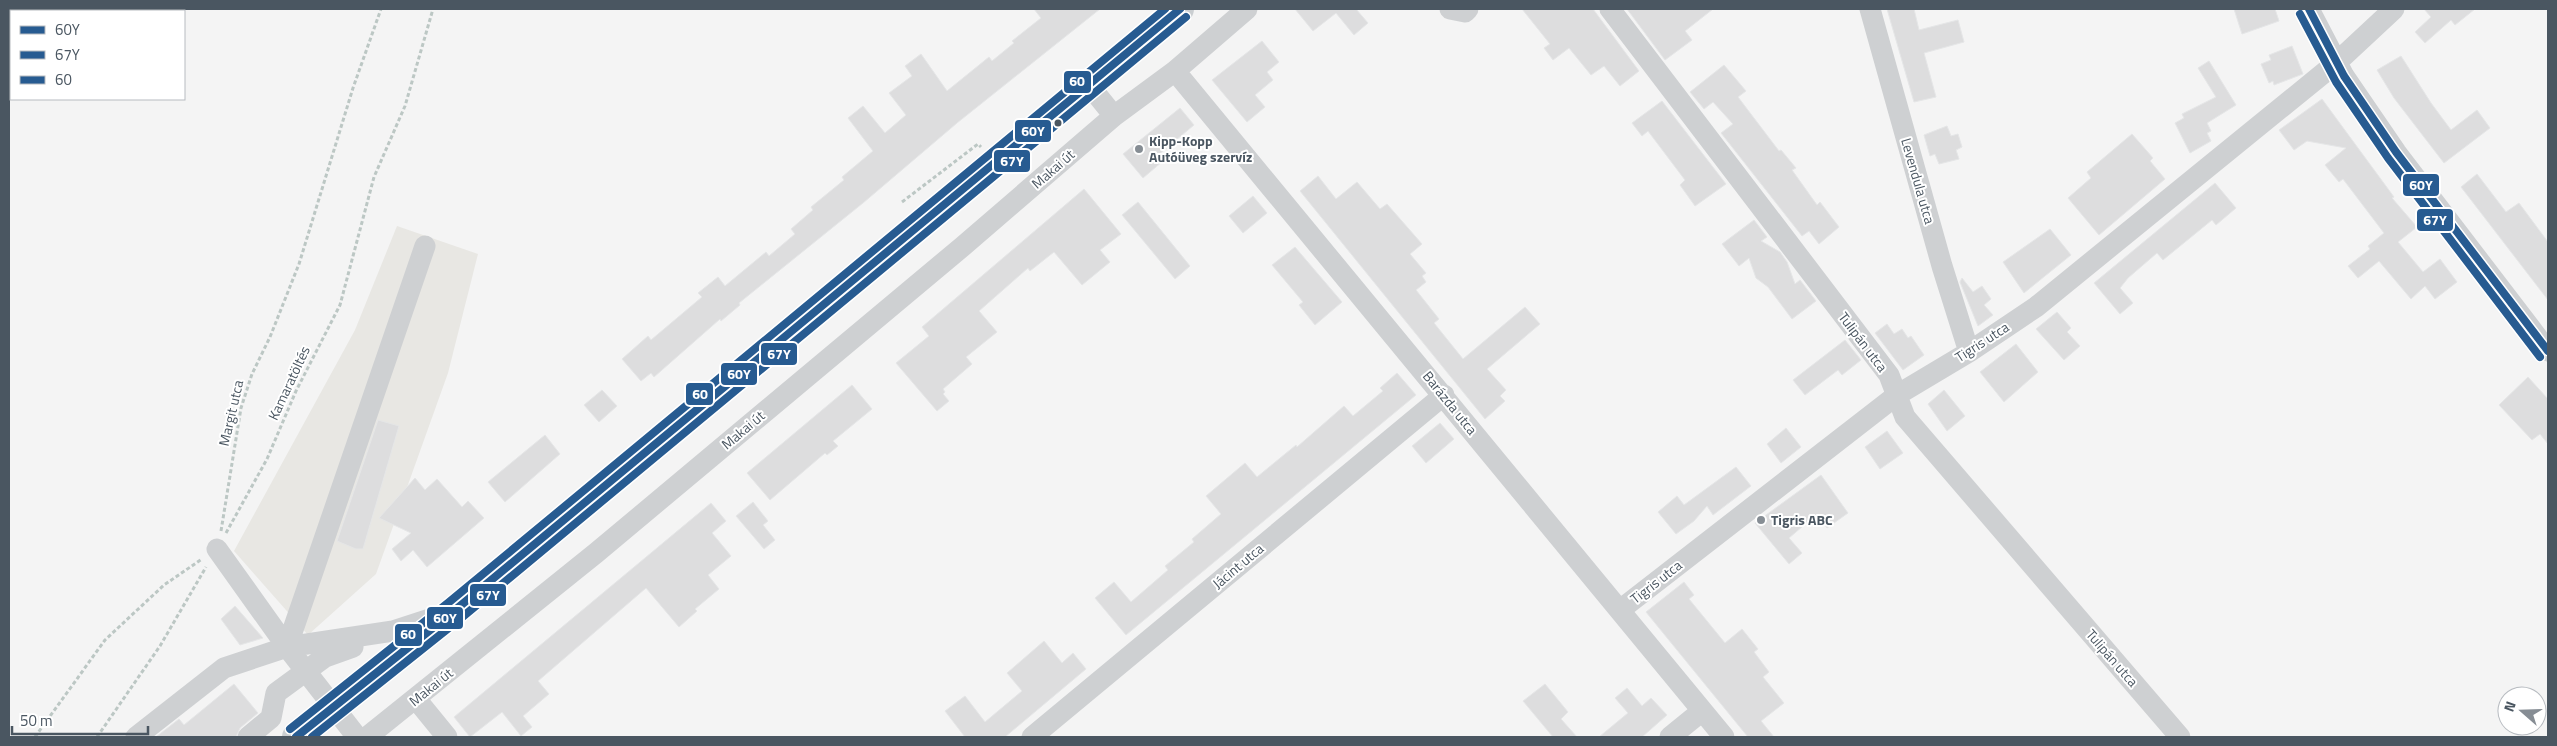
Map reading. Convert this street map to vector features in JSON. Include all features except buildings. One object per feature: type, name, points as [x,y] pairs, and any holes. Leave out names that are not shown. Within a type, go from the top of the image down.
[{"type":"main road","points":[[296,737],[454,611],[1180,9]]},
{"type":"street","name":"Makai út","points":[[368,737],[946,260],[1114,116],[1175,70],[1248,9]]},
{"type":"street","points":[[1450,9],[1465,12],[1468,9]]},
{"type":"street","name":"Tulipán utca","points":[[1610,9],[1888,375],[1905,417],[2180,737]]},
{"type":"street","name":"Levendula utca","points":[[1870,9],[1942,266],[1969,352]]},
{"type":"street","points":[[2309,9],[2336,63],[2396,152],[2548,351]]},
{"type":"street","name":"Tigris utca","points":[[1620,610],[1897,395],[1969,352],[2036,307],[2336,63],[2394,9]]},
{"type":"street","name":"Barázda utca","points":[[1175,70],[1724,737]]},
{"type":"street","points":[[1088,85],[1114,116]]},
{"type":"street","points":[[287,647],[425,246]]},
{"type":"street","name":"Jácint utca","points":[[1032,737],[1444,395]]},
{"type":"street","points":[[217,549],[287,647],[356,737]]},
{"type":"street","points":[[248,737],[271,718],[276,693],[325,657],[393,631],[454,611]]},
{"type":"street","points":[[136,737],[224,668],[287,647],[393,631]]},
{"type":"street","points":[[416,699],[447,737]]},
{"type":"street","points":[[1670,737],[1702,710]]},
{"type":"path","name":"Margit utca","points":[[217,549],[241,408],[252,374],[299,264],[353,88],[381,9]]},
{"type":"path","name":"Kamaratöltés","points":[[98,737],[160,646],[217,549],[267,459],[296,391],[340,305],[374,177],[405,106],[433,9]]},
{"type":"path","points":[[35,737],[105,640],[117,627],[164,585],[217,549]]},
{"type":"shaded area","points":[[397,226],[478,254],[448,373],[376,574],[308,635],[234,551],[355,330]]},
{"type":"transit line","name":"60","points":[[290,729],[448,603],[1165,9]]},
{"type":"transit line","name":"60Y","points":[[296,737],[454,611],[1180,9]]},
{"type":"transit line","name":"60Y","points":[[2309,9],[2344,76],[2396,152],[2548,351]]},
{"type":"transit line","name":"67Y","points":[[2300,14],[2336,82],[2388,158],[2540,357]]},
{"type":"transit line","name":"67Y","points":[[312,737],[460,619],[1186,17]]},
{"type":"place","name":"Kipp-Kopp Autóüveg szervíz","points":[[1139,149]]},
{"type":"place","name":"Tigris ABC","points":[[1761,520]]}]
